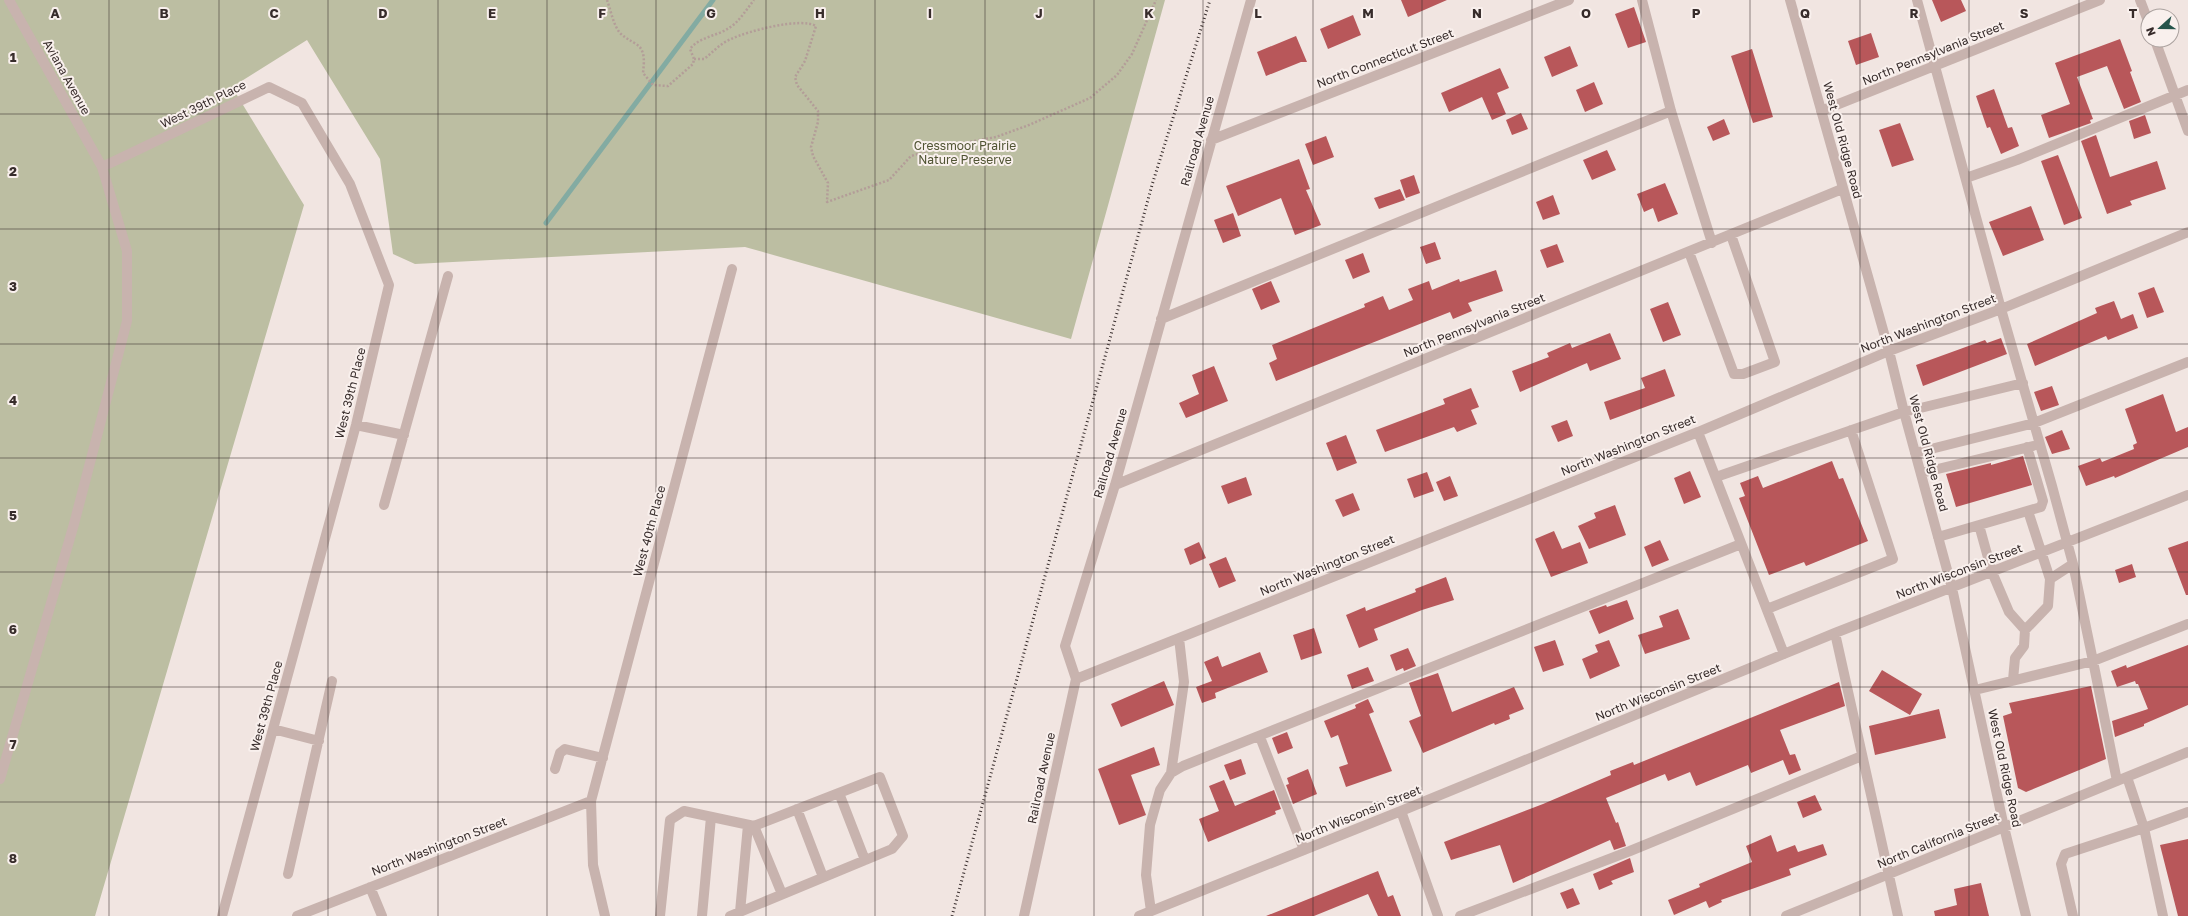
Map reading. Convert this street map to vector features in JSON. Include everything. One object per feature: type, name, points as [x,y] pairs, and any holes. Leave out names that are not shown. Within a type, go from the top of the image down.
[{"type":"street","name":"Aviana Avenue","points":[[0,779],[74,524],[127,321],[127,251],[102,167],[9,0]]},
{"type":"street","name":"Railroad Avenue","points":[[1024,916],[1076,679],[1065,646],[1115,485],[1250,0]]},
{"type":"street","name":"North Connecticut Street","points":[[1210,140],[1569,0]]},
{"type":"street","points":[[1642,0],[1671,111],[1712,243]]},
{"type":"street","name":"West Old Ridge Road","points":[[1790,0],[1842,189],[1889,351],[1920,473],[1952,588],[2004,827],[2026,916]]},
{"type":"street","points":[[1917,0],[2001,309],[2073,564],[2117,781]]},
{"type":"street","name":"North Pennsylvania Street","points":[[1821,111],[2100,0]]},
{"type":"street","points":[[2158,48],[2188,131]]},
{"type":"street","name":"West 39th Place","points":[[102,167],[269,87],[302,103],[350,184],[389,285],[356,425],[222,916]]},
{"type":"street","points":[[1966,178],[2017,160],[2176,97],[2188,90]]},
{"type":"street","points":[[1161,319],[1671,111]]},
{"type":"street","name":"North Pennsylvania Street","points":[[1115,485],[1842,189]]},
{"type":"street","name":"North Washington Street","points":[[1076,679],[1698,432],[1889,351],[2001,309],[2188,232]]},
{"type":"street","points":[[1689,252],[1734,374],[1743,374],[1775,362],[1731,235]]},
{"type":"street","name":"West 40th Place","points":[[605,916],[593,865],[591,801],[732,269]]},
{"type":"street","points":[[384,504],[448,276]]},
{"type":"street","points":[[1915,453],[2034,423],[2188,362]]},
{"type":"street","points":[[1716,478],[1904,412],[2023,383]]},
{"type":"street","points":[[356,425],[404,435]]},
{"type":"street","points":[[1767,609],[1893,559],[1851,430]]},
{"type":"street","points":[[1698,432],[1784,654]]},
{"type":"street","points":[[1920,473],[2040,444]]},
{"type":"street","points":[[1938,537],[2041,507],[2043,504],[2027,447]]},
{"type":"street","name":"North Wisconsin Street","points":[[1139,916],[1401,812],[1835,633],[2188,495]]},
{"type":"street","points":[[2013,680],[2015,658],[2024,646],[2025,630],[2048,606],[2050,579],[2028,511]]},
{"type":"street","points":[[1979,526],[1992,572],[2009,612],[2025,630]]},
{"type":"street","points":[[1171,773],[1183,766],[1260,737],[1741,544]]},
{"type":"street","points":[[2050,579],[2073,564]]},
{"type":"street","points":[[1974,690],[2093,661],[2188,624]]},
{"type":"street","points":[[1835,633],[1898,916]]},
{"type":"street","points":[[1151,911],[1146,875],[1150,825],[1160,790],[1171,773],[1184,682],[1179,638]]},
{"type":"street","points":[[288,874],[332,681]]},
{"type":"street","points":[[273,729],[319,741]]},
{"type":"street","points":[[1260,737],[1304,850]]},
{"type":"street","points":[[555,769],[560,753],[565,750],[603,758]]},
{"type":"street","name":"North California Street","points":[[1786,916],[2188,752]]},
{"type":"street","points":[[1460,916],[1630,850],[1862,756]]},
{"type":"street","points":[[660,916],[670,820],[684,811],[751,825],[880,777],[903,836],[892,849],[730,916]]},
{"type":"street","points":[[2127,777],[2144,828],[2163,916]]},
{"type":"street","points":[[839,793],[865,860]]},
{"type":"street","name":"North Washington Street","points":[[297,916],[591,801]]},
{"type":"street","points":[[797,809],[823,877]]},
{"type":"street","points":[[1401,812],[1438,916]]},
{"type":"street","points":[[2073,916],[2061,864],[2065,854],[2188,812]]},
{"type":"street","points":[[702,916],[711,817]]},
{"type":"street","points":[[751,825],[782,894]]},
{"type":"street","points":[[740,912],[751,825]]},
{"type":"street","points":[[370,887],[382,916]]},
{"type":"path","points":[[607,0],[614,22],[620,32],[629,41],[637,44],[642,51],[644,58],[644,73],[653,85],[668,86],[693,64],[694,59],[690,49],[695,43],[729,28],[736,23],[754,0]]},
{"type":"path","points":[[694,59],[704,59],[726,42],[751,33],[780,26],[810,23],[816,26],[805,61],[795,77],[797,85],[818,112],[818,122],[811,147],[828,183],[827,202],[889,180],[911,156],[942,147],[996,137],[1029,125],[1090,98],[1117,76],[1132,54],[1156,0]]},
{"type":"green space","name":"Cressmoor Prairie Nature Preserve","points":[[0,0],[1165,0],[1071,339],[745,247],[415,264],[393,254],[380,159],[307,40],[232,87],[304,205],[95,916],[0,916]]},
{"type":"building","points":[[1401,0],[1447,0],[1408,17]]},
{"type":"building","points":[[1932,0],[1961,0],[1966,11],[1941,22]]},
{"type":"building","points":[[1634,7],[1646,42],[1628,48],[1615,14]]},
{"type":"building","points":[[1353,15],[1361,35],[1328,49],[1320,29]]},
{"type":"building","points":[[1871,33],[1879,57],[1856,65],[1848,41]]},
{"type":"building","points":[[1296,36],[1307,62],[1301,62],[1266,76],[1257,52]]},
{"type":"building","points":[[2120,39],[2132,71],[2130,72],[2141,102],[2124,109],[2107,66],[2077,77],[2093,119],[2090,120],[2091,123],[2049,138],[2041,115],[2070,104],[2055,63]]},
{"type":"building","points":[[1570,46],[1578,66],[1552,77],[1544,57]]},
{"type":"building","points":[[1752,49],[1773,117],[1753,123],[1731,56]]},
{"type":"building","points":[[1500,68],[1509,88],[1497,93],[1506,114],[1492,120],[1482,97],[1449,112],[1441,93]]},
{"type":"building","points":[[1594,82],[1603,104],[1585,112],[1576,90]]},
{"type":"building","points":[[1994,89],[2008,128],[2012,127],[2019,146],[2001,154],[1990,127],[1987,128],[1976,96]]},
{"type":"building","points":[[1521,113],[1528,129],[1512,135],[1506,120]]},
{"type":"building","points":[[2145,115],[2151,133],[2134,139],[2129,121]]},
{"type":"building","points":[[1724,119],[1730,134],[1713,141],[1707,127]]},
{"type":"building","points":[[1900,123],[1914,160],[1892,167],[1879,130]]},
{"type":"building","points":[[2096,135],[2110,177],[2157,161],[2166,189],[2130,201],[2132,205],[2107,214],[2081,141]]},
{"type":"building","points":[[1326,136],[1334,157],[1313,165],[1305,144]]},
{"type":"building","points":[[1607,150],[1616,170],[1592,180],[1583,160]]},
{"type":"building","points":[[2058,155],[2082,218],[2064,225],[2041,161]]},
{"type":"building","points":[[1299,159],[1310,189],[1306,190],[1321,225],[1295,235],[1281,198],[1238,216],[1226,186]]},
{"type":"building","points":[[1414,175],[1420,193],[1406,198],[1400,180]]},
{"type":"building","points":[[1665,183],[1678,214],[1658,222],[1653,208],[1644,212],[1637,194]]},
{"type":"building","points":[[1400,189],[1405,200],[1379,209],[1374,198]]},
{"type":"building","points":[[1553,195],[1560,214],[1543,220],[1536,202]]},
{"type":"building","points":[[2031,206],[2044,240],[2003,256],[1989,222]]},
{"type":"building","points":[[1233,213],[1241,236],[1223,243],[1214,220]]},
{"type":"building","points":[[1435,242],[1441,259],[1426,264],[1420,247]]},
{"type":"building","points":[[1557,244],[1564,262],[1547,268],[1540,250]]},
{"type":"building","points":[[1363,253],[1370,272],[1353,279],[1345,260]]},
{"type":"building","points":[[1496,270],[1503,291],[1468,303],[1472,311],[1453,319],[1450,312],[1276,381],[1269,363],[1277,359],[1272,345],[1365,307],[1364,304],[1383,296],[1389,310],[1413,300],[1408,289],[1429,281],[1432,290],[1459,279],[1460,282]]},
{"type":"building","points":[[1271,281],[1280,302],[1261,310],[1252,289]]},
{"type":"building","points":[[2154,287],[2164,312],[2147,318],[2138,293]]},
{"type":"building","points":[[2114,301],[2121,319],[2133,314],[2138,328],[2108,340],[2106,336],[2035,366],[2027,344],[2097,313],[2095,308]]},
{"type":"building","points":[[1668,302],[1681,335],[1663,342],[1650,309]]},
{"type":"building","points":[[1610,333],[1621,359],[1590,371],[1587,363],[1520,392],[1512,371],[1549,357],[1547,353],[1570,343],[1572,348]]},
{"type":"building","points":[[2001,338],[2007,354],[1923,386],[1916,365],[1985,340],[1987,343]]},
{"type":"building","points":[[1214,366],[1228,401],[1186,418],[1179,403],[1199,394],[1192,375]]},
{"type":"building","points":[[1665,369],[1675,396],[1610,420],[1604,402],[1645,388],[1641,378]]},
{"type":"building","points":[[2052,386],[2059,405],[2041,411],[2034,392]]},
{"type":"building","points":[[1471,388],[1479,407],[1471,410],[1477,424],[1457,432],[1454,427],[1385,452],[1376,430],[1445,404],[1443,399]]},
{"type":"building","points":[[2163,394],[2176,432],[2188,427],[2188,447],[2115,478],[2114,476],[2086,486],[2078,466],[2100,458],[2102,462],[2134,449],[2133,445],[2137,443],[2125,409]]},
{"type":"building","points":[[1567,420],[1573,436],[1558,442],[1551,426]]},
{"type":"building","points":[[2062,430],[2070,449],[2052,454],[2045,437]]},
{"type":"building","points":[[1346,435],[1357,463],[1337,471],[1326,443]]},
{"type":"building","points":[[2023,456],[2032,485],[1956,507],[1946,474],[1991,463],[1991,465]]},
{"type":"building","points":[[1832,461],[1839,479],[1843,478],[1868,541],[1806,566],[1804,562],[1769,575],[1739,498],[1745,496],[1740,483],[1758,476],[1763,488]]},
{"type":"building","points":[[1690,471],[1701,497],[1684,504],[1674,478]]},
{"type":"building","points":[[1427,472],[1434,491],[1414,498],[1407,479]]},
{"type":"building","points":[[1450,476],[1458,496],[1444,501],[1436,482]]},
{"type":"building","points":[[1246,477],[1252,495],[1228,504],[1221,486]]},
{"type":"building","points":[[1353,493],[1360,510],[1343,517],[1335,500]]},
{"type":"building","points":[[1615,505],[1626,535],[1589,549],[1578,526],[1596,518],[1594,513]]},
{"type":"building","points":[[1554,531],[1562,549],[1580,542],[1588,563],[1551,577],[1535,539]]},
{"type":"building","points":[[1660,540],[1669,560],[1652,567],[1644,547]]},
{"type":"building","points":[[2188,541],[2188,595],[2186,595],[2168,548]]},
{"type":"building","points":[[1199,542],[1206,558],[1190,565],[1184,549]]},
{"type":"building","points":[[1226,557],[1236,581],[1219,588],[1209,564]]},
{"type":"building","points":[[2132,564],[2136,577],[2119,583],[2115,570]]},
{"type":"building","points":[[1446,577],[1454,600],[1422,610],[1374,629],[1378,640],[1359,648],[1346,615],[1365,607],[1366,611],[1416,592],[1415,589]]},
{"type":"building","points":[[1627,600],[1634,619],[1599,634],[1589,611]]},
{"type":"building","points":[[1678,609],[1690,639],[1645,654],[1638,635],[1663,627],[1659,616]]},
{"type":"building","points":[[1314,628],[1322,653],[1301,660],[1293,635]]},
{"type":"building","points":[[1555,640],[1564,665],[1543,672],[1534,647]]},
{"type":"building","points":[[1609,640],[1620,666],[1590,679],[1582,659],[1598,652],[1595,645]]},
{"type":"building","points":[[2188,645],[2188,705],[2144,724],[2144,726],[2115,737],[2112,721],[2148,709],[2138,684],[2136,684],[2135,681],[2117,687],[2111,671],[2126,665],[2127,668]]},
{"type":"building","points":[[1408,648],[1416,666],[1404,671],[1403,668],[1396,671],[1390,655]]},
{"type":"building","points":[[1260,652],[1268,672],[1215,693],[1216,698],[1202,703],[1196,687],[1212,681],[1204,662],[1218,656],[1222,667]]},
{"type":"building","points":[[1368,667],[1374,681],[1352,689],[1347,675]]},
{"type":"building","points":[[1882,670],[1922,694],[1910,715],[1869,691]]},
{"type":"building","points":[[1438,673],[1452,712],[1514,687],[1524,709],[1509,715],[1510,719],[1495,725],[1494,723],[1423,753],[1409,721],[1421,716],[1409,683]]},
{"type":"building","points":[[1164,681],[1174,705],[1121,727],[1111,704]]},
{"type":"building","points":[[1839,682],[1845,706],[1780,730],[1790,755],[1795,754],[1801,770],[1789,775],[1783,760],[1751,773],[1748,765],[1696,786],[1690,772],[1668,781],[1665,774],[1606,798],[1616,823],[1618,822],[1626,846],[1614,850],[1610,840],[1513,883],[1500,845],[1451,860],[1444,842],[1543,804],[1611,775],[1610,771],[1633,762],[1634,765]]},
{"type":"building","points":[[2091,686],[2106,759],[2026,792],[2018,788],[2003,716],[2012,713],[2009,703]]},
{"type":"building","points":[[1368,699],[1374,712],[1369,714],[1392,771],[1346,787],[1339,767],[1348,764],[1338,735],[1331,738],[1324,721],[1356,708],[1355,705]]},
{"type":"building","points":[[1939,709],[1946,738],[1875,755],[1869,726]]},
{"type":"building","points":[[1287,732],[1293,748],[1278,754],[1272,738]]},
{"type":"building","points":[[1154,747],[1160,765],[1131,775],[1146,815],[1119,825],[1098,769]]},
{"type":"building","points":[[1241,759],[1246,774],[1230,780],[1224,765]]},
{"type":"building","points":[[1308,769],[1317,794],[1293,804],[1286,785],[1289,784],[1287,778]]},
{"type":"building","points":[[1224,780],[1235,806],[1274,790],[1281,809],[1275,811],[1276,814],[1208,842],[1199,819],[1219,811],[1209,786]]},
{"type":"building","points":[[1815,795],[1822,810],[1803,818],[1797,802]]},
{"type":"building","points":[[1771,835],[1777,852],[1795,845],[1798,852],[1823,844],[1827,855],[1789,869],[1791,875],[1721,900],[1722,902],[1709,908],[1706,901],[1674,915],[1668,900],[1700,887],[1699,884],[1752,862],[1746,846]]},
{"type":"building","points":[[2188,839],[2188,916],[2178,916],[2160,845]]},
{"type":"building","points":[[1630,858],[1634,872],[1611,881],[1613,884],[1599,890],[1593,874]]},
{"type":"building","points":[[1378,871],[1388,897],[1393,895],[1401,916],[1378,916],[1368,894],[1314,916],[1266,916]]},
{"type":"building","points":[[1981,883],[1989,916],[1935,916],[1934,911],[1957,905],[1954,889]]},
{"type":"building","points":[[1573,888],[1580,904],[1567,909],[1560,893]]},
{"type":"waterway","points":[[546,223],[713,0]]},
{"type":"railway","points":[[952,916],[1152,185],[1210,0]]}]
